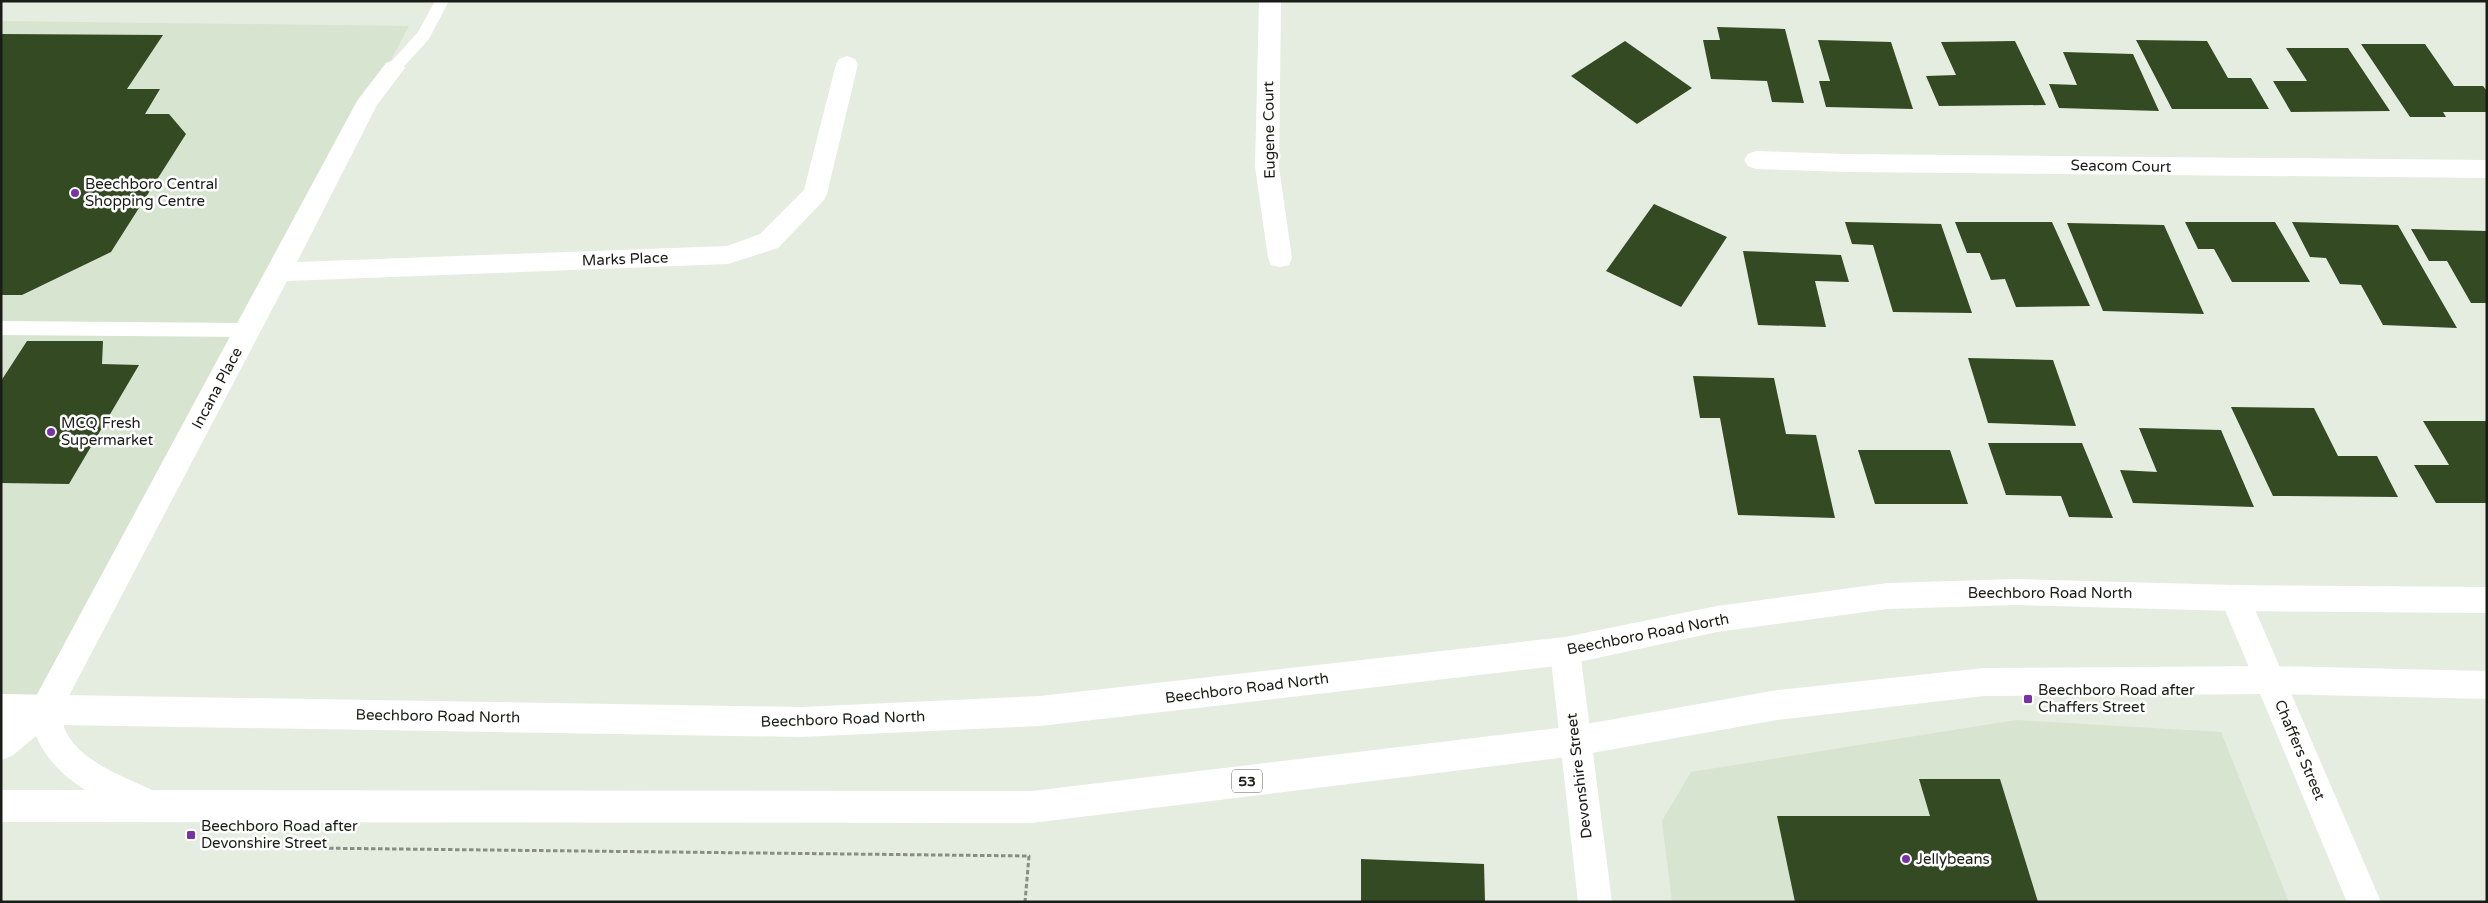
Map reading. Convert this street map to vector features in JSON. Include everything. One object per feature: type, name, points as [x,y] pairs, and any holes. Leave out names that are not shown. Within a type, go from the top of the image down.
[{"type":"main road","name":"Eugene Court","points":[[1270,1],[1267,167],[1280,258]]},
{"type":"main road","name":"Marks Place","points":[[279,272],[728,255],[769,240],[815,194],[847,64]]},
{"type":"main road","name":"Incana Place","points":[[45,710],[368,101],[394,68]]},
{"type":"main road","name":"Seacom Court","points":[[1756,160],[1876,164],[2487,169]]},
{"type":"main road","name":"Beechboro Road North","points":[[1,709],[802,722],[1040,711],[1565,651],[1717,619],[1888,596],[2016,592],[2235,598],[2487,600]]},
{"type":"main road","name":"Chaffers Street","points":[[2235,598],[2364,902]]},
{"type":"main road","name":"Devonshire Street","points":[[1565,651],[1595,902]]},
{"type":"main road","name":"53","points":[[1,806],[1032,807],[1575,741],[1777,705],[1984,682],[2270,680],[2487,684]]},
{"type":"main road","points":[[1,745],[45,710],[51,736],[64,755],[90,774],[149,805]]},
{"type":"lane","points":[[394,68],[424,35],[442,1]]},
{"type":"lane","points":[[1,328],[248,330]]},
{"type":"path","points":[[298,848],[1029,856],[1025,902]]},
{"type":"shaded area","points":[[1,21],[409,26],[45,710],[1,709]]},
{"type":"shaded area","points":[[2016,720],[2221,732],[2289,902],[1672,902],[1662,821],[1691,772]]},
{"type":"building","points":[[1717,27],[1785,29],[1804,103],[1772,102],[1767,81],[1711,79],[1703,40],[1720,40]]},
{"type":"building","name":"Beechboro Central Shopping Centre","points":[[1,34],[163,35],[127,89],[160,89],[145,114],[169,114],[186,134],[111,252],[22,295],[1,295]]},
{"type":"building","points":[[1818,40],[1891,42],[1913,109],[1826,107],[1819,81],[1830,81]]},
{"type":"building","points":[[2136,40],[2207,41],[2228,78],[2251,78],[2269,109],[2172,109]]},
{"type":"building","points":[[1625,41],[1692,88],[1637,124],[1571,76]]},
{"type":"building","points":[[2015,41],[2046,105],[1939,106],[1926,76],[1956,75],[1941,42]]},
{"type":"building","points":[[2361,44],[2425,44],[2454,86],[2483,86],[2487,91],[2487,112],[2443,112],[2446,117],[2410,117]]},
{"type":"building","points":[[2286,48],[2348,48],[2390,111],[2291,112],[2273,81],[2307,81]]},
{"type":"building","points":[[2063,52],[2133,54],[2159,111],[2059,108],[2049,84],[2077,85]]},
{"type":"building","points":[[1654,204],[1727,237],[1681,307],[1606,271]]},
{"type":"building","points":[[1845,222],[1941,224],[1972,313],[1893,312],[1873,245],[1852,244]]},
{"type":"building","points":[[1955,222],[2052,222],[2090,306],[2016,307],[2005,279],[1991,280],[1980,253],[1967,253]]},
{"type":"building","points":[[2185,222],[2275,222],[2310,282],[2232,282],[2214,249],[2198,249]]},
{"type":"building","points":[[2292,222],[2398,225],[2457,328],[2383,325],[2361,285],[2340,284],[2326,258],[2310,257]]},
{"type":"building","points":[[2067,223],[2164,225],[2204,314],[2103,311]]},
{"type":"building","points":[[2411,229],[2487,231],[2487,303],[2471,303],[2447,261],[2429,261]]},
{"type":"building","points":[[1743,251],[1841,255],[1849,282],[1815,281],[1826,327],[1758,325]]},
{"type":"building","name":"MCQ Fresh Supermarket","points":[[27,341],[103,341],[102,364],[139,365],[69,484],[1,483],[1,381]]},
{"type":"building","points":[[1968,358],[2053,360],[2076,426],[1988,423]]},
{"type":"building","points":[[1693,376],[1774,378],[1786,434],[1816,435],[1835,518],[1738,515],[1720,418],[1700,418]]},
{"type":"building","points":[[2231,407],[2314,408],[2338,456],[2377,456],[2398,497],[2273,496]]},
{"type":"building","points":[[2423,421],[2487,421],[2487,503],[2436,503],[2414,465],[2449,465]]},
{"type":"building","points":[[2139,428],[2221,430],[2254,507],[2133,503],[2120,470],[2157,472]]},
{"type":"building","points":[[1988,443],[2082,443],[2113,518],[2069,517],[2061,496],[2006,495]]},
{"type":"building","points":[[1858,450],[1950,450],[1968,504],[1875,504]]},
{"type":"building","name":"Jellybeans","points":[[1919,779],[2000,779],[2038,902],[1795,902],[1777,816],[1930,816]]},
{"type":"building","points":[[1361,859],[1484,864],[1485,902],[1361,902]]},
{"type":"place","name":"Beechboro Central Shopping Centre","points":[[75,193]]},
{"type":"place","name":"MCQ Fresh Supermarket","points":[[51,432]]},
{"type":"place","name":"Beechboro Road after Chaffers Street","points":[[2028,699]]},
{"type":"place","name":"Beechboro Road after Devonshire Street","points":[[191,835]]},
{"type":"place","name":"Jellybeans","points":[[1906,859]]}]
